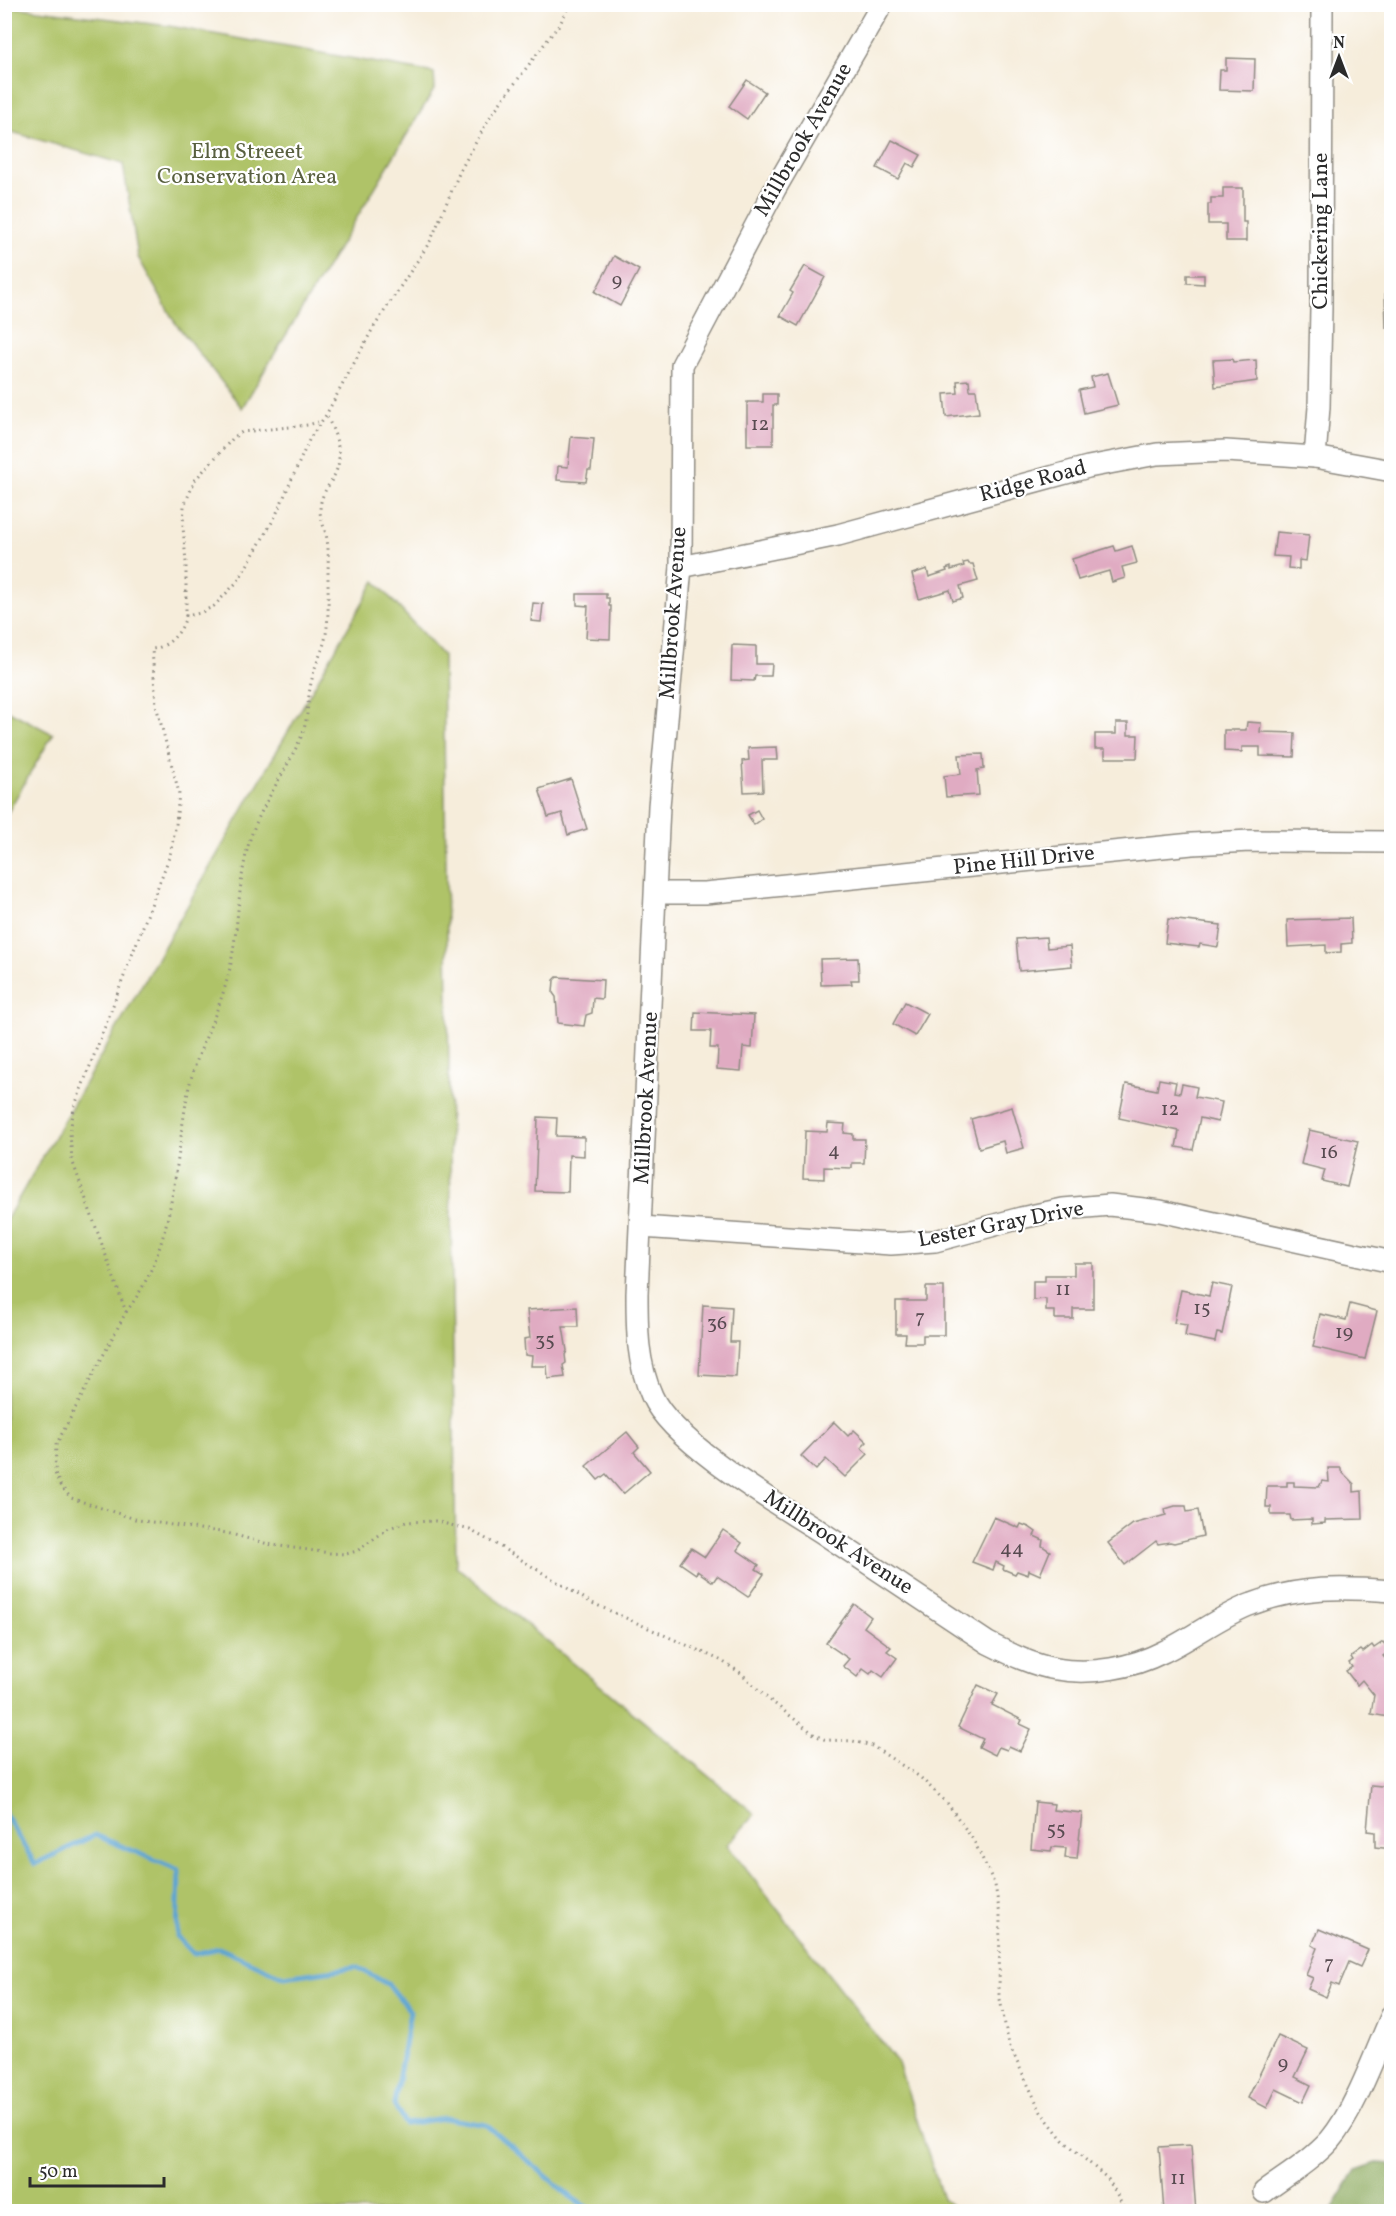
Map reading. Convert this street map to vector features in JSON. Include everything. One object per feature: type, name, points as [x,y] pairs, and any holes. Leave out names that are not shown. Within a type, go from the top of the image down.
[{"type":"street","name":"Millbrook Avenue","points":[[882,4],[775,189],[682,365],[681,567],[659,806],[637,1340],[642,1370],[652,1398],[670,1422],[698,1448],[760,1492],[988,1643],[1022,1660],[1057,1670],[1124,1667],[1162,1653],[1249,1604],[1296,1591],[1346,1587],[1392,1591]]},
{"type":"street","name":"Chickering Lane","points":[[1314,457],[1319,407],[1321,308],[1322,4]]},
{"type":"street","name":"Ridge Road","points":[[681,567],[838,535],[1088,466],[1157,454],[1226,450],[1314,457],[1392,471]]},
{"type":"street","name":"Pine Hill Drive","points":[[656,893],[705,893],[1192,844],[1250,841],[1392,842]]},
{"type":"street","name":"Lester Gray Drive","points":[[641,1227],[891,1244],[935,1241],[1063,1209],[1110,1205],[1160,1211],[1392,1262]]},
{"type":"street","points":[[1264,2192],[1311,2159],[1331,2138],[1353,2102],[1392,2015]]},
{"type":"path","points":[[186,616],[200,613],[214,606],[238,581],[275,517],[310,438],[326,415],[372,330],[430,240],[460,171],[491,115],[561,22],[570,4]]},
{"type":"path","points":[[326,415],[337,443],[338,464],[324,490],[321,504],[321,520],[328,545],[325,644],[311,680],[303,732],[270,793],[251,836],[243,871],[227,981],[187,1094],[178,1172],[168,1221],[141,1290],[126,1312],[56,1445],[55,1473],[60,1485],[71,1498],[138,1520],[226,1533],[272,1545],[330,1553],[346,1554],[357,1551],[389,1528],[406,1522],[435,1521],[470,1530],[561,1582],[590,1602],[720,1660],[741,1673],[766,1697],[814,1735],[826,1740],[853,1741],[872,1746],[920,1777],[948,1804],[974,1841],[995,1885],[1000,1916],[999,1994],[1009,2046],[1041,2112],[1063,2140],[1108,2179],[1127,2211]]},
{"type":"path","points":[[126,1312],[72,1160],[70,1132],[74,1108],[170,855],[176,824],[179,793],[156,705],[152,649],[166,646],[186,616],[187,569],[183,515],[185,500],[195,480],[234,437],[242,432],[308,425],[320,421]]},
{"type":"green space","name":"Elm Streeet Conservation Area","points":[[5,6],[169,26],[434,73],[435,88],[242,408],[174,321],[138,257],[123,164],[5,130]]},
{"type":"green space","points":[[375,581],[443,656],[456,1566],[755,1814],[727,1845],[898,2063],[943,2199],[958,2211],[5,2211],[5,1222]]},
{"type":"green space","points":[[5,709],[53,734],[5,817]]},
{"type":"green space","points":[[1377,2163],[1391,2164],[1391,2211],[1331,2211],[1356,2170]]},
{"type":"building","points":[[1226,58],[1255,59],[1254,91],[1219,90],[1220,70],[1226,70]]},
{"type":"building","points":[[747,80],[765,92],[747,119],[729,106]]},
{"type":"building","points":[[1388,107],[1392,107],[1392,137],[1388,137]]},
{"type":"building","points":[[892,140],[921,155],[914,167],[907,163],[898,179],[877,168]]},
{"type":"building","points":[[1223,188],[1243,188],[1243,222],[1246,222],[1246,241],[1226,241],[1226,224],[1208,224],[1208,204],[1211,204],[1211,198],[1223,198]]},
{"type":"building","points":[[614,256],[639,270],[620,306],[595,292]]},
{"type":"building","points":[[805,266],[825,277],[798,326],[780,316],[793,293],[790,291]]},
{"type":"building","points":[[1187,275],[1204,275],[1204,284],[1187,283]]},
{"type":"building","points":[[1388,282],[1392,282],[1392,328],[1386,328],[1385,294],[1388,294]]},
{"type":"building","points":[[1232,359],[1233,362],[1256,360],[1257,381],[1215,387],[1213,360]]},
{"type":"building","points":[[1108,373],[1118,405],[1084,413],[1079,390],[1093,387],[1091,377]]},
{"type":"building","points":[[969,380],[970,390],[976,390],[979,413],[946,417],[944,394],[958,393],[957,381]]},
{"type":"building","points":[[763,394],[777,394],[777,405],[773,405],[773,445],[747,445],[747,402],[763,402]]},
{"type":"building","points":[[571,437],[594,439],[591,470],[588,470],[586,482],[557,480],[558,466],[568,467]]},
{"type":"building","points":[[1276,532],[1309,535],[1306,561],[1299,560],[1299,569],[1288,568],[1289,557],[1273,556]]},
{"type":"building","points":[[1114,546],[1116,551],[1132,546],[1137,563],[1122,567],[1125,578],[1112,582],[1109,571],[1078,580],[1072,559]]},
{"type":"building","points":[[963,563],[973,564],[978,581],[960,586],[963,598],[953,601],[950,590],[919,599],[912,574],[927,569],[929,577],[947,571],[946,569],[951,567],[951,570],[964,566]]},
{"type":"building","points":[[577,594],[606,594],[606,598],[609,598],[609,606],[611,606],[610,639],[586,638],[588,606],[577,605]]},
{"type":"building","points":[[533,603],[543,604],[541,622],[531,621]]},
{"type":"building","points":[[732,645],[756,646],[756,664],[772,664],[771,676],[755,676],[754,681],[731,680]]},
{"type":"building","points":[[1247,722],[1261,723],[1260,732],[1295,733],[1294,757],[1260,756],[1260,747],[1242,747],[1242,752],[1224,751],[1224,730],[1246,730]]},
{"type":"building","points":[[1116,723],[1128,723],[1128,735],[1138,735],[1137,758],[1105,758],[1105,749],[1095,749],[1095,734],[1116,734]]},
{"type":"building","points":[[777,747],[778,760],[762,760],[763,791],[744,792],[742,761],[749,760],[748,748]]},
{"type":"building","points":[[983,754],[984,769],[977,770],[979,795],[946,797],[944,776],[961,774],[959,755]]},
{"type":"building","points":[[571,779],[587,829],[568,835],[562,813],[548,817],[539,789]]},
{"type":"building","points":[[757,810],[762,819],[754,825],[748,815]]},
{"type":"building","points":[[1351,918],[1352,943],[1341,944],[1341,952],[1326,953],[1326,945],[1288,947],[1287,920]]},
{"type":"building","points":[[1168,919],[1221,925],[1218,947],[1165,943]]},
{"type":"building","points":[[1046,937],[1047,948],[1070,946],[1072,966],[1019,971],[1016,939]]},
{"type":"building","points":[[858,958],[859,980],[851,980],[852,984],[821,985],[820,959]]},
{"type":"building","points":[[557,977],[603,980],[602,999],[593,998],[592,1013],[586,1015],[584,1026],[558,1023],[556,997],[553,993],[554,980]]},
{"type":"building","points":[[905,1002],[928,1014],[915,1036],[893,1024]]},
{"type":"building","points":[[695,1012],[754,1015],[752,1048],[743,1047],[741,1071],[717,1069],[718,1048],[710,1048],[711,1031],[694,1031]]},
{"type":"building","points":[[1159,1079],[1176,1082],[1174,1092],[1180,1093],[1182,1084],[1197,1087],[1195,1097],[1222,1102],[1218,1122],[1200,1118],[1193,1150],[1176,1147],[1179,1131],[1119,1118],[1126,1084],[1157,1090]]},
{"type":"building","points":[[1012,1107],[1024,1148],[1006,1153],[1003,1141],[979,1148],[971,1119]]},
{"type":"building","points":[[538,1117],[557,1118],[556,1136],[584,1137],[584,1156],[569,1155],[568,1192],[535,1191]]},
{"type":"building","points":[[828,1123],[845,1124],[844,1133],[853,1134],[853,1139],[865,1139],[864,1163],[852,1163],[852,1168],[824,1167],[824,1179],[803,1178],[805,1131],[827,1132]]},
{"type":"building","points":[[1309,1130],[1358,1141],[1347,1187],[1322,1181],[1325,1170],[1301,1164]]},
{"type":"building","points":[[1074,1263],[1093,1263],[1093,1309],[1073,1309],[1073,1319],[1055,1319],[1055,1311],[1046,1311],[1046,1299],[1033,1300],[1033,1281],[1045,1281],[1045,1275],[1074,1275]]},
{"type":"building","points":[[1212,1283],[1232,1287],[1222,1334],[1217,1333],[1215,1342],[1185,1336],[1187,1325],[1174,1323],[1181,1290],[1209,1296]]},
{"type":"building","points":[[926,1287],[944,1287],[944,1335],[923,1335],[923,1343],[905,1343],[906,1334],[896,1334],[896,1301],[926,1301]]},
{"type":"building","points":[[1350,1304],[1377,1311],[1365,1359],[1313,1347],[1320,1314],[1346,1320]]},
{"type":"building","points":[[703,1305],[732,1307],[730,1342],[738,1342],[736,1377],[699,1375]]},
{"type":"building","points":[[577,1307],[578,1327],[563,1327],[567,1351],[566,1363],[563,1365],[565,1377],[548,1379],[547,1366],[531,1366],[532,1356],[525,1355],[524,1339],[530,1338],[527,1310]]},
{"type":"building","points":[[834,1422],[848,1436],[854,1430],[867,1442],[861,1448],[868,1454],[845,1477],[826,1459],[816,1470],[801,1456]]},
{"type":"building","points":[[627,1432],[639,1447],[634,1452],[650,1471],[623,1494],[606,1474],[598,1480],[586,1466]]},
{"type":"building","points":[[1328,1468],[1341,1468],[1341,1471],[1354,1484],[1354,1492],[1362,1491],[1363,1519],[1325,1520],[1325,1523],[1312,1524],[1312,1519],[1291,1520],[1290,1515],[1271,1515],[1271,1507],[1266,1507],[1267,1486],[1287,1486],[1287,1482],[1294,1482],[1294,1486],[1319,1487],[1322,1481],[1329,1482]]},
{"type":"building","points":[[1186,1506],[1187,1512],[1198,1510],[1203,1536],[1174,1543],[1158,1544],[1156,1541],[1125,1565],[1108,1543],[1133,1524],[1166,1515],[1165,1509]]},
{"type":"building","points":[[994,1517],[1019,1528],[1021,1524],[1029,1527],[1036,1532],[1034,1536],[1043,1540],[1042,1546],[1050,1551],[1040,1575],[1029,1570],[1028,1575],[1017,1571],[1015,1574],[1003,1569],[1004,1566],[996,1562],[993,1570],[972,1562]]},
{"type":"building","points":[[723,1530],[742,1543],[737,1550],[759,1565],[756,1569],[764,1574],[748,1597],[717,1576],[713,1582],[680,1563],[691,1548],[705,1557]]},
{"type":"building","points":[[854,1604],[871,1617],[864,1627],[891,1647],[887,1651],[897,1658],[883,1677],[873,1670],[870,1674],[863,1669],[857,1677],[843,1666],[849,1659],[826,1643]]},
{"type":"building","points":[[1383,1642],[1390,1651],[1383,1656],[1392,1667],[1392,1699],[1388,1717],[1371,1714],[1374,1695],[1362,1680],[1357,1685],[1346,1671],[1352,1667],[1349,1663],[1353,1660],[1351,1657],[1361,1650],[1363,1652],[1372,1645],[1374,1648]]},
{"type":"building","points":[[978,1685],[998,1694],[992,1705],[1022,1720],[1020,1724],[1031,1729],[1020,1751],[1009,1746],[1007,1750],[999,1747],[995,1755],[979,1747],[983,1739],[958,1727]]},
{"type":"building","points":[[1371,1785],[1392,1787],[1392,1849],[1375,1847],[1375,1832],[1367,1831]]},
{"type":"building","points":[[1035,1802],[1054,1804],[1053,1810],[1082,1813],[1077,1859],[1065,1858],[1066,1848],[1052,1847],[1051,1851],[1031,1849]]},
{"type":"building","points":[[1319,1929],[1368,1950],[1360,1967],[1349,1962],[1339,1986],[1332,1983],[1326,1997],[1308,1989],[1313,1978],[1306,1975],[1317,1948],[1312,1945]]},
{"type":"building","points":[[1278,2036],[1308,2050],[1295,2077],[1311,2085],[1303,2102],[1276,2089],[1267,2108],[1248,2098]]},
{"type":"building","points":[[1191,2145],[1196,2212],[1164,2212],[1159,2147]]},
{"type":"waterway","points":[[4,1812],[35,1864],[95,1835],[179,1870],[177,1936],[194,1954],[219,1948],[284,1977],[357,1967],[389,1985],[410,2011],[394,2105],[405,2124],[443,2118],[486,2125],[571,2197],[594,2212]]}]
